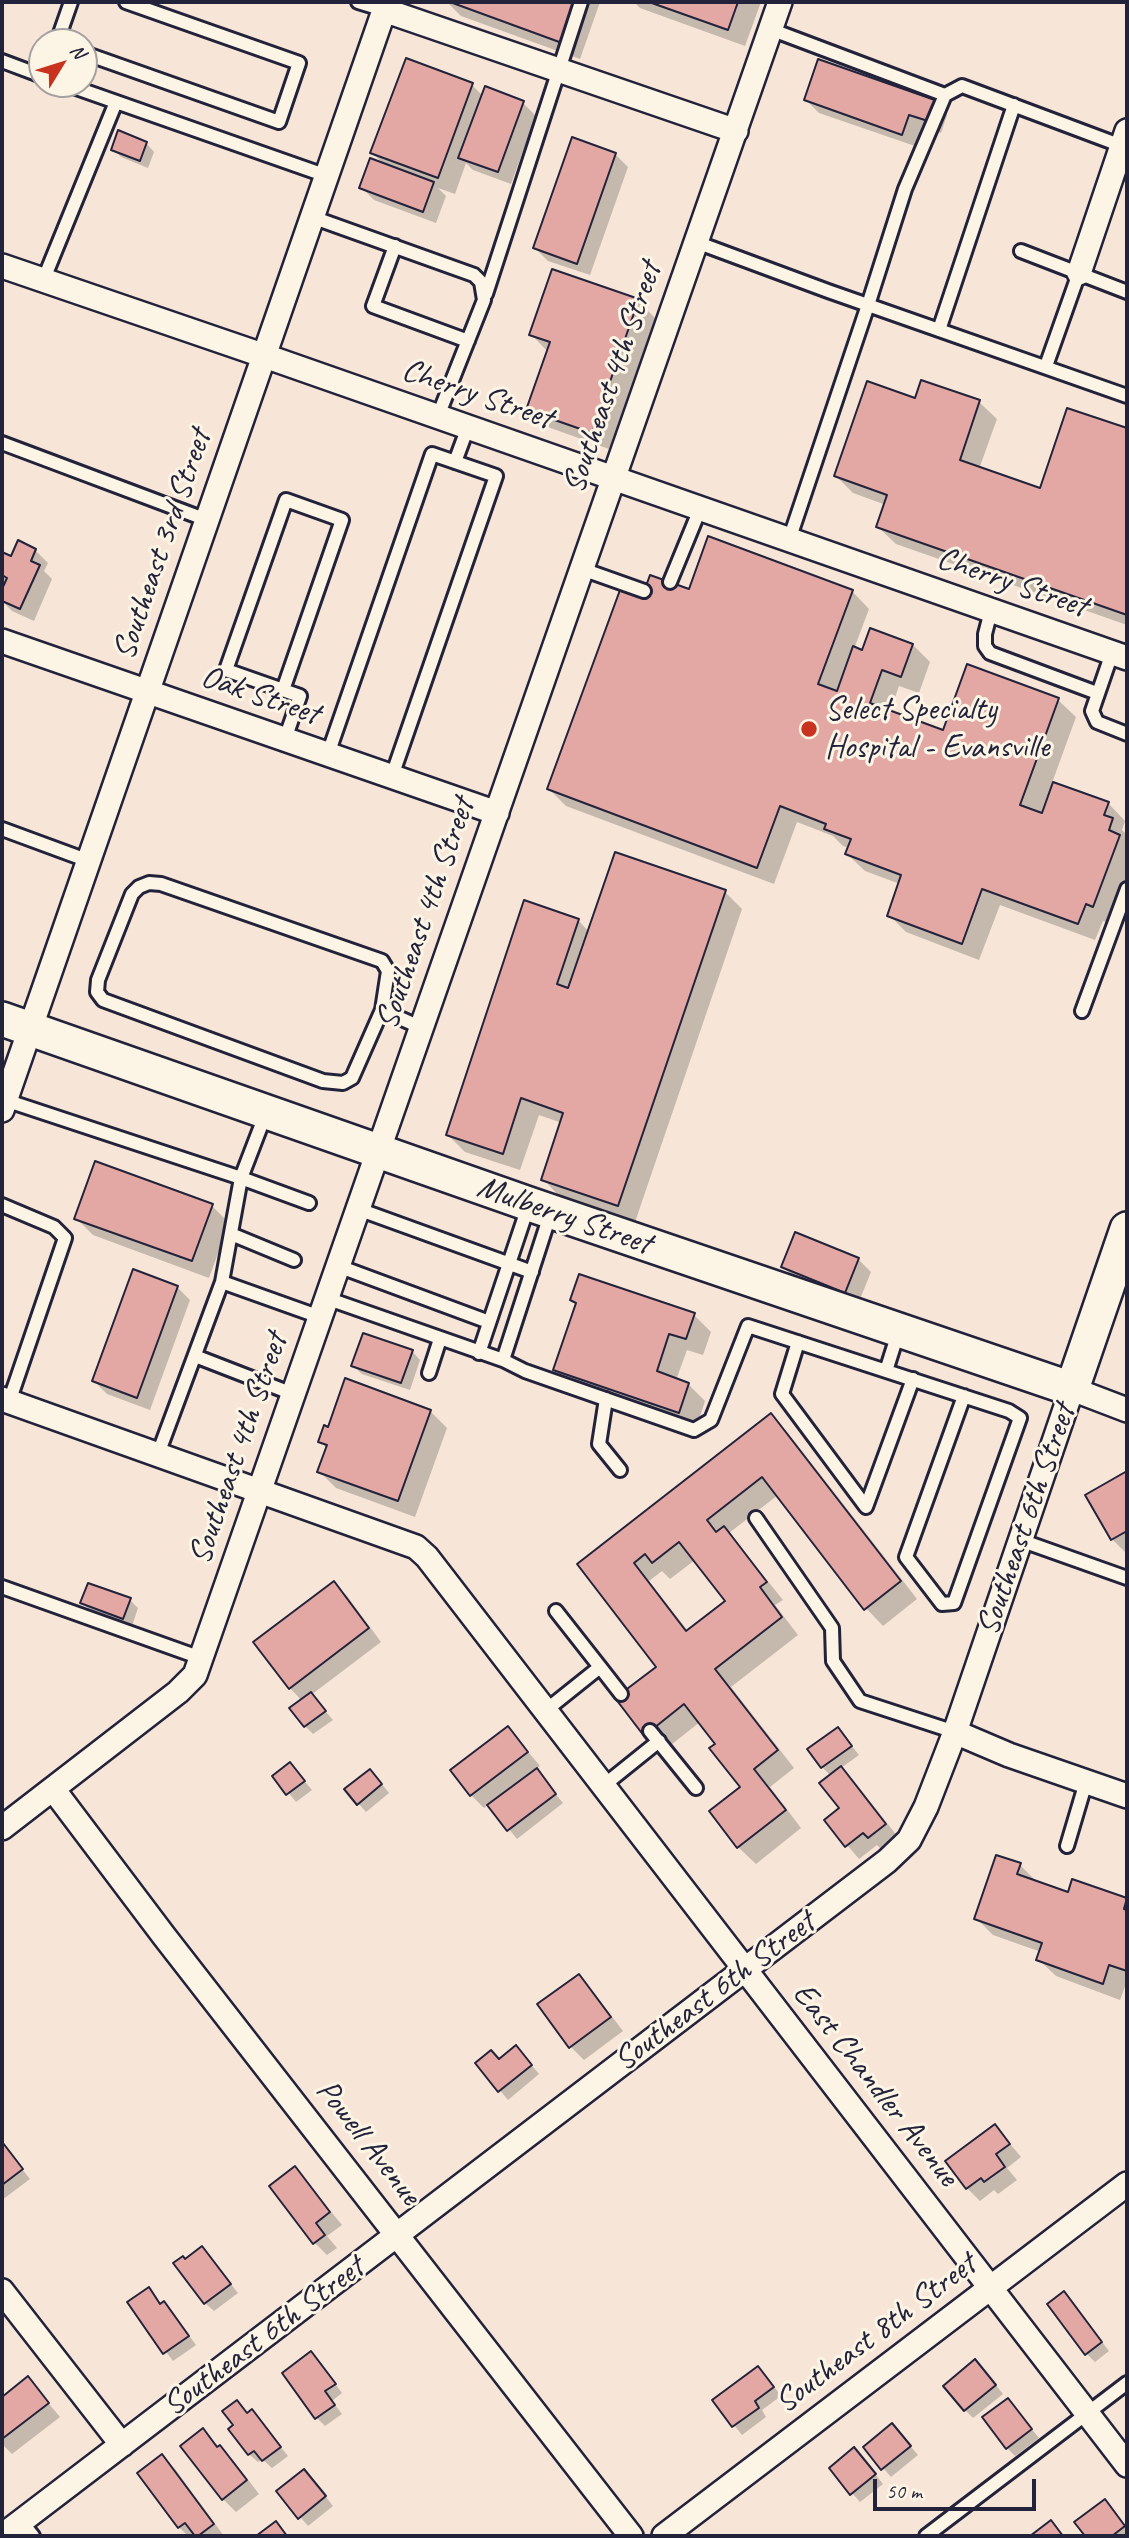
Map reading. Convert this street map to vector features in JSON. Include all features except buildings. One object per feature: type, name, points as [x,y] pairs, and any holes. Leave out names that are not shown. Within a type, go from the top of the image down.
[{"type":"street","name":"Southeast 4th Street","points":[[2,1828],[184,1687],[195,1675],[780,2]]},
{"type":"street","points":[[386,6],[558,70],[736,131]]},
{"type":"street","name":"Southeast 3rd Street","points":[[4,1105],[16,1024],[89,861],[386,6]]},
{"type":"street","points":[[1079,273],[1125,138]]},
{"type":"street","name":"Cherry Street","points":[[2,267],[265,355],[1119,656]]},
{"type":"street","name":"Oak Street","points":[[2,641],[497,813]]},
{"type":"street","name":"Mulberry Street","points":[[16,1024],[378,1152],[1127,1410]]},
{"type":"street","name":"Southeast 6th Street","points":[[14,2530],[887,1861],[909,1840],[926,1807],[955,1732],[1127,1229]]},
{"type":"street","points":[[5,1401],[259,1490]]},
{"type":"street","name":"East Chandler Avenue","points":[[259,1490],[416,1547],[427,1557],[1127,2465]]},
{"type":"street","points":[[955,1732],[1009,1755],[1127,1796]]},
{"type":"street","name":"Powell Avenue","points":[[53,1788],[631,2536]]},
{"type":"street","name":"Southeast 8th Street","points":[[664,2536],[1127,2184]]},
{"type":"street","points":[[2,2291],[122,2445]]},
{"type":"lane","points":[[62,28],[71,2]]},
{"type":"lane","points":[[98,58],[279,122],[299,63],[127,2]]},
{"type":"lane","points":[[167,16],[172,2]]},
{"type":"lane","points":[[358,2],[386,6]]},
{"type":"lane","points":[[438,416],[484,300],[581,2]]},
{"type":"lane","points":[[770,29],[945,95]]},
{"type":"lane","points":[[2,61],[28,71]]},
{"type":"lane","points":[[789,540],[905,189],[945,95],[962,86],[1014,105],[1125,138]]},
{"type":"lane","points":[[98,96],[327,176]]},
{"type":"lane","points":[[43,281],[116,102]]},
{"type":"lane","points":[[939,330],[1014,105]]},
{"type":"lane","points":[[312,217],[474,275],[481,282],[484,300]]},
{"type":"lane","points":[[696,242],[1127,396]]},
{"type":"lane","points":[[395,246],[373,306],[468,341]]},
{"type":"lane","points":[[1021,251],[1127,292]]},
{"type":"lane","points":[[1046,366],[1079,273]]},
{"type":"lane","points":[[455,462],[468,427]]},
{"type":"lane","points":[[2,443],[207,520]]},
{"type":"lane","points":[[328,754],[432,454],[496,476],[392,776]]},
{"type":"lane","points":[[284,690],[342,520],[286,500],[226,670],[300,696],[285,739]]},
{"type":"lane","points":[[670,582],[700,509]]},
{"type":"lane","points":[[582,569],[644,591]]},
{"type":"lane","points":[[991,611],[985,634],[985,646],[990,653],[1097,693]]},
{"type":"lane","points":[[1119,656],[1097,693],[1092,710],[1097,722],[1127,734]]},
{"type":"lane","points":[[2,844],[4,830],[89,861]]},
{"type":"lane","points":[[149,883],[161,884],[382,961],[388,971],[382,1010],[358,1068],[352,1078],[343,1083],[324,1081],[103,1000],[97,992],[98,981],[132,894],[149,883]]},
{"type":"lane","points":[[1082,1011],[1127,889]]},
{"type":"lane","points":[[382,1010],[422,1028]]},
{"type":"lane","points":[[4,1105],[241,1178],[309,1203]]},
{"type":"lane","points":[[158,1454],[222,1282],[241,1178],[266,1112]]},
{"type":"lane","points":[[2,1205],[54,1227],[65,1238],[5,1401]]},
{"type":"lane","points":[[480,1353],[509,1264],[540,1208]]},
{"type":"lane","points":[[503,1360],[532,1272],[540,1208]]},
{"type":"lane","points":[[358,1209],[532,1272]]},
{"type":"lane","points":[[231,1234],[294,1260]]},
{"type":"lane","points":[[338,1266],[489,1322]]},
{"type":"lane","points":[[222,1282],[439,1339],[694,1430],[711,1420],[748,1326],[913,1379],[964,1396],[1009,1411],[1020,1418],[954,1603],[943,1604],[906,1557],[964,1396]]},
{"type":"lane","points":[[886,1371],[899,1330]]},
{"type":"lane","points":[[429,1373],[439,1339]]},
{"type":"lane","points":[[797,1342],[782,1394],[866,1507],[913,1379]]},
{"type":"lane","points":[[195,1356],[293,1394]]},
{"type":"lane","points":[[607,1399],[599,1444],[620,1470]]},
{"type":"lane","points":[[756,1518],[832,1628],[833,1661],[860,1701],[955,1732]]},
{"type":"lane","points":[[1020,1540],[1127,1578]]},
{"type":"lane","points":[[2,1587],[201,1658]]},
{"type":"lane","points":[[556,1611],[621,1693]]},
{"type":"lane","points":[[545,1710],[600,1667]]},
{"type":"lane","points":[[650,1731],[696,1788]]},
{"type":"lane","points":[[603,1786],[659,1741]]},
{"type":"lane","points":[[1067,1846],[1086,1782]]},
{"type":"lane","points":[[926,2536],[1127,2383]]},
{"type":"place","name":"Select Specialty Hospital - Evansville","points":[[809,729]]}]
